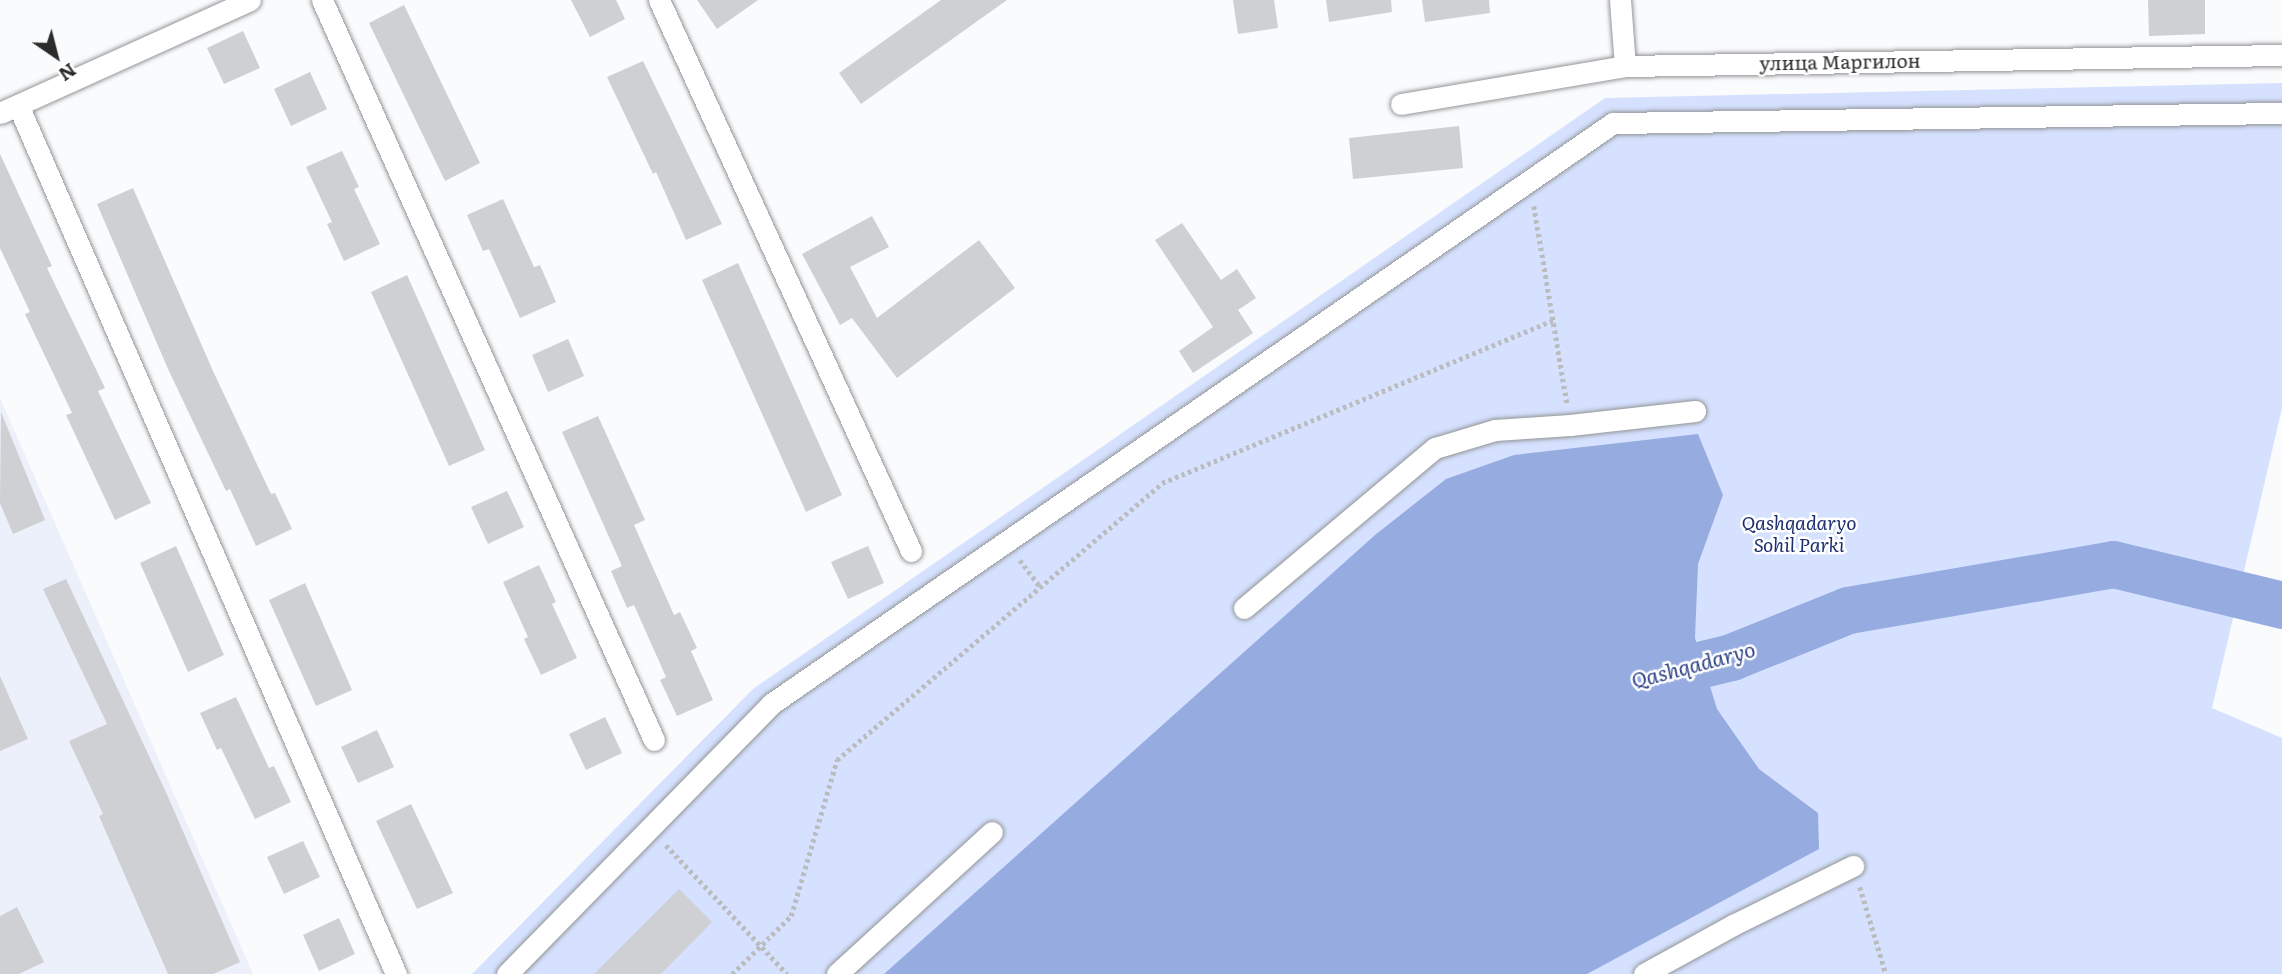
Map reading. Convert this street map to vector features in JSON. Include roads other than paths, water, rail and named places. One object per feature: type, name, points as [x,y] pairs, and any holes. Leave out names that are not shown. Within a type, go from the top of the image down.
[{"type":"street","points":[[250,0],[9,109],[396,974]]},
{"type":"street","points":[[322,0],[654,740]]},
{"type":"street","points":[[659,0],[911,551]]},
{"type":"street","points":[[1620,0],[1625,66]]},
{"type":"street","name":"улица Маргилон","points":[[1401,104],[1625,66],[2282,55]]},
{"type":"street","points":[[507,974],[771,704],[1613,123],[2282,113]]},
{"type":"street","points":[[1244,608],[1435,448],[1494,430],[1570,425],[1695,411]]},
{"type":"street","points":[[836,974],[992,832]]},
{"type":"street","points":[[1644,974],[1733,925],[1853,866]]},
{"type":"water","points":[[1698,434],[1723,495],[1698,564],[1695,638],[1717,709],[1759,769],[1818,813],[1819,849],[1587,974],[884,974],[1375,535],[1446,479],[1514,455]]},
{"type":"waterway","name":"Qashqadaryo","points":[[1641,679],[1731,657],[1848,610],[2113,564],[2282,605]]},
{"type":"park label","name":"Qashqadaryo Sohil Parki","points":[[1799,534]]}]
